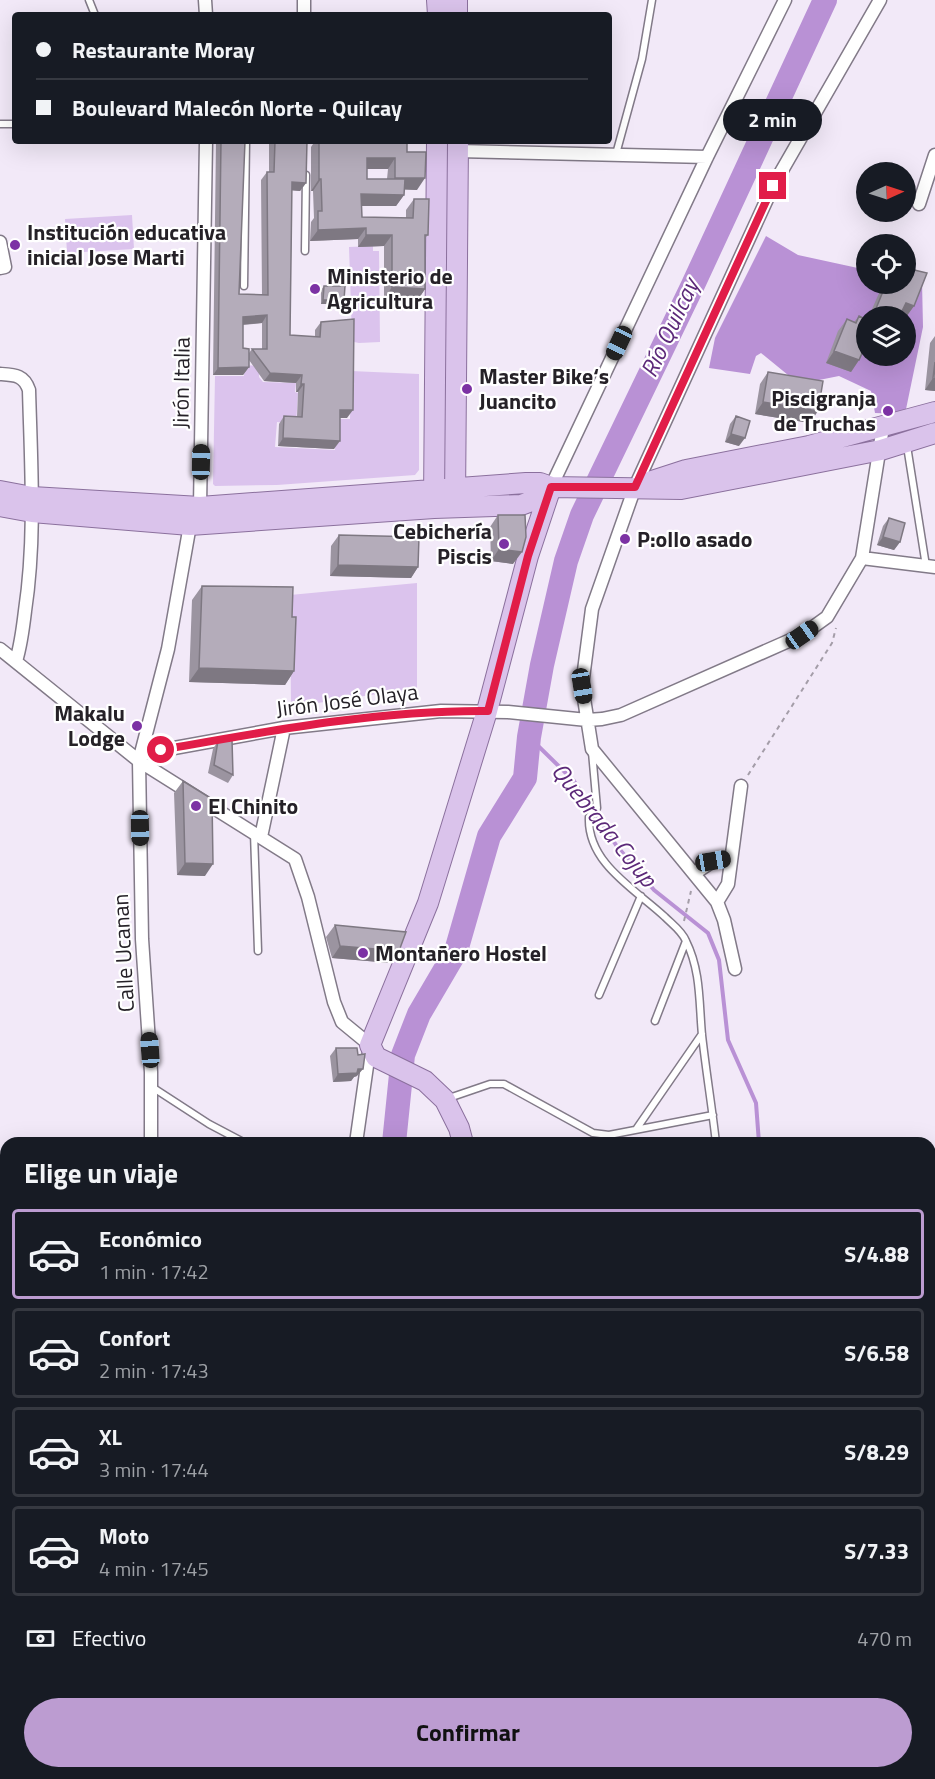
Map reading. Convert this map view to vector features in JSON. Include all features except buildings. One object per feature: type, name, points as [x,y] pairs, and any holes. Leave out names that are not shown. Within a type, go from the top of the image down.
[{"type":"main road","points":[[434,499],[437,144]]},
{"type":"main road","points":[[455,497],[458,146]]},
{"type":"main road","points":[[627,487],[686,470],[809,446],[935,412]]},
{"type":"main road","points":[[0,491],[32,504],[190,525],[455,497],[521,505],[559,488],[681,489],[881,450],[935,433]]},
{"type":"main road","points":[[462,1137],[445,1100],[425,1081],[373,1051],[428,903],[488,711],[528,556],[559,488]]},
{"type":"main road","points":[[0,506],[32,504],[200,507],[434,499]]},
{"type":"street","points":[[559,488],[707,157],[785,0]]},
{"type":"street","points":[[735,969],[724,920],[717,902],[592,749],[578,719],[592,609],[627,487],[773,186],[880,0]]},
{"type":"street","name":"Jirón Italia","points":[[140,757],[168,649],[190,525],[200,507],[206,144]]},
{"type":"street","points":[[458,146],[707,157]]},
{"type":"street","points":[[919,204],[935,154]]},
{"type":"street","points":[[0,242],[5,267],[0,268]]},
{"type":"street","points":[[0,374],[21,376],[29,390],[32,504],[29,584],[21,647],[6,656],[140,757],[295,859],[308,897],[342,1022],[373,1051],[357,1137]]},
{"type":"street","points":[[832,620],[862,558],[884,427]]},
{"type":"street","points":[[862,558],[930,567]]},
{"type":"street","name":"Jirón José Olaya","points":[[140,757],[284,728],[441,711],[508,712],[578,719],[621,715],[832,620]]},
{"type":"street","points":[[258,835],[284,728]]},
{"type":"street","name":"Calle Ucanan","points":[[140,757],[142,939],[151,1087],[151,1137]]},
{"type":"street","points":[[717,902],[728,884],[741,786]]},
{"type":"street","points":[[695,873],[713,861],[731,858]]},
{"type":"lane","points":[[616,154],[642,59],[652,0]]},
{"type":"lane","points":[[244,286],[246,144]]},
{"type":"lane","points":[[305,251],[306,163]]},
{"type":"lane","points":[[906,442],[930,567]]},
{"type":"lane","points":[[592,749],[597,808],[589,817],[588,831],[593,845],[612,871],[681,932],[694,960],[715,1137]]},
{"type":"lane","points":[[258,835],[258,951]]},
{"type":"lane","points":[[599,995],[641,896]]},
{"type":"lane","points":[[655,1021],[686,940]]},
{"type":"lane","points":[[637,1128],[702,1033]]},
{"type":"lane","points":[[445,1100],[490,1084],[504,1084],[593,1133],[609,1135],[713,1115]]},
{"type":"lane","points":[[151,1087],[209,1125],[233,1137]]},
{"type":"path","points":[[741,786],[832,643],[832,620]]},
{"type":"path","points":[[684,919],[689,901]]},
{"type":"shaded area","points":[[446,144],[454,144],[451,469],[443,469]]},
{"type":"shaded area","points":[[132,215],[134,249],[67,253],[65,219]]},
{"type":"shaded area","name":"Piscigranja de Truchas","points":[[766,236],[798,255],[856,268],[856,294],[916,294],[916,282],[922,281],[923,327],[916,361],[916,306],[856,306],[856,366],[915,366],[905,414],[875,413],[871,391],[839,376],[799,384],[761,353],[756,356],[750,374],[709,368],[715,338]]},
{"type":"shaded area","points":[[373,246],[373,251],[379,251],[380,342],[359,343],[354,342],[352,337],[349,247]]},
{"type":"shaded area","points":[[244,365],[259,366],[259,377],[263,382],[296,383],[295,392],[298,393],[296,424],[277,422],[275,447],[335,450],[336,419],[350,419],[351,371],[419,374],[419,470],[415,475],[277,485],[215,486],[213,484],[215,376],[244,376]]},
{"type":"shaded area","points":[[417,583],[417,688],[291,707],[290,595]]},
{"type":"waterway","name":"Río Quilcay","points":[[395,1137],[403,1055],[419,1014],[456,951],[489,836],[525,778],[529,737],[542,665],[566,561],[582,515],[692,287],[825,0]]},
{"type":"waterway","name":"Quebrada Cojup","points":[[529,737],[574,781],[616,845],[654,890],[708,933],[719,960],[728,1040],[756,1103],[759,1137]]},
{"type":"place","name":"Institución educativa inicial Jose Marti","points":[[15,245]]},
{"type":"place","name":"Ministerio de Agricultura","points":[[315,289]]},
{"type":"place","name":"Master Bike‘s Juancito","points":[[467,389]]},
{"type":"place","name":"Piscigranja de Truchas","points":[[888,411]]},
{"type":"place","name":"P:ollo asado","points":[[625,539]]},
{"type":"place","name":"Cebichería Piscis","points":[[504,544]]},
{"type":"place","name":"Makalu Lodge","points":[[137,726]]},
{"type":"place","name":"El Chinito","points":[[196,806]]},
{"type":"place","name":"Montañero Hostel","points":[[363,953]]},
{"type":"route","points":[[161,750],[284,728],[441,711],[488,711],[528,556],[551,487],[635,487],[773,186]]}]
